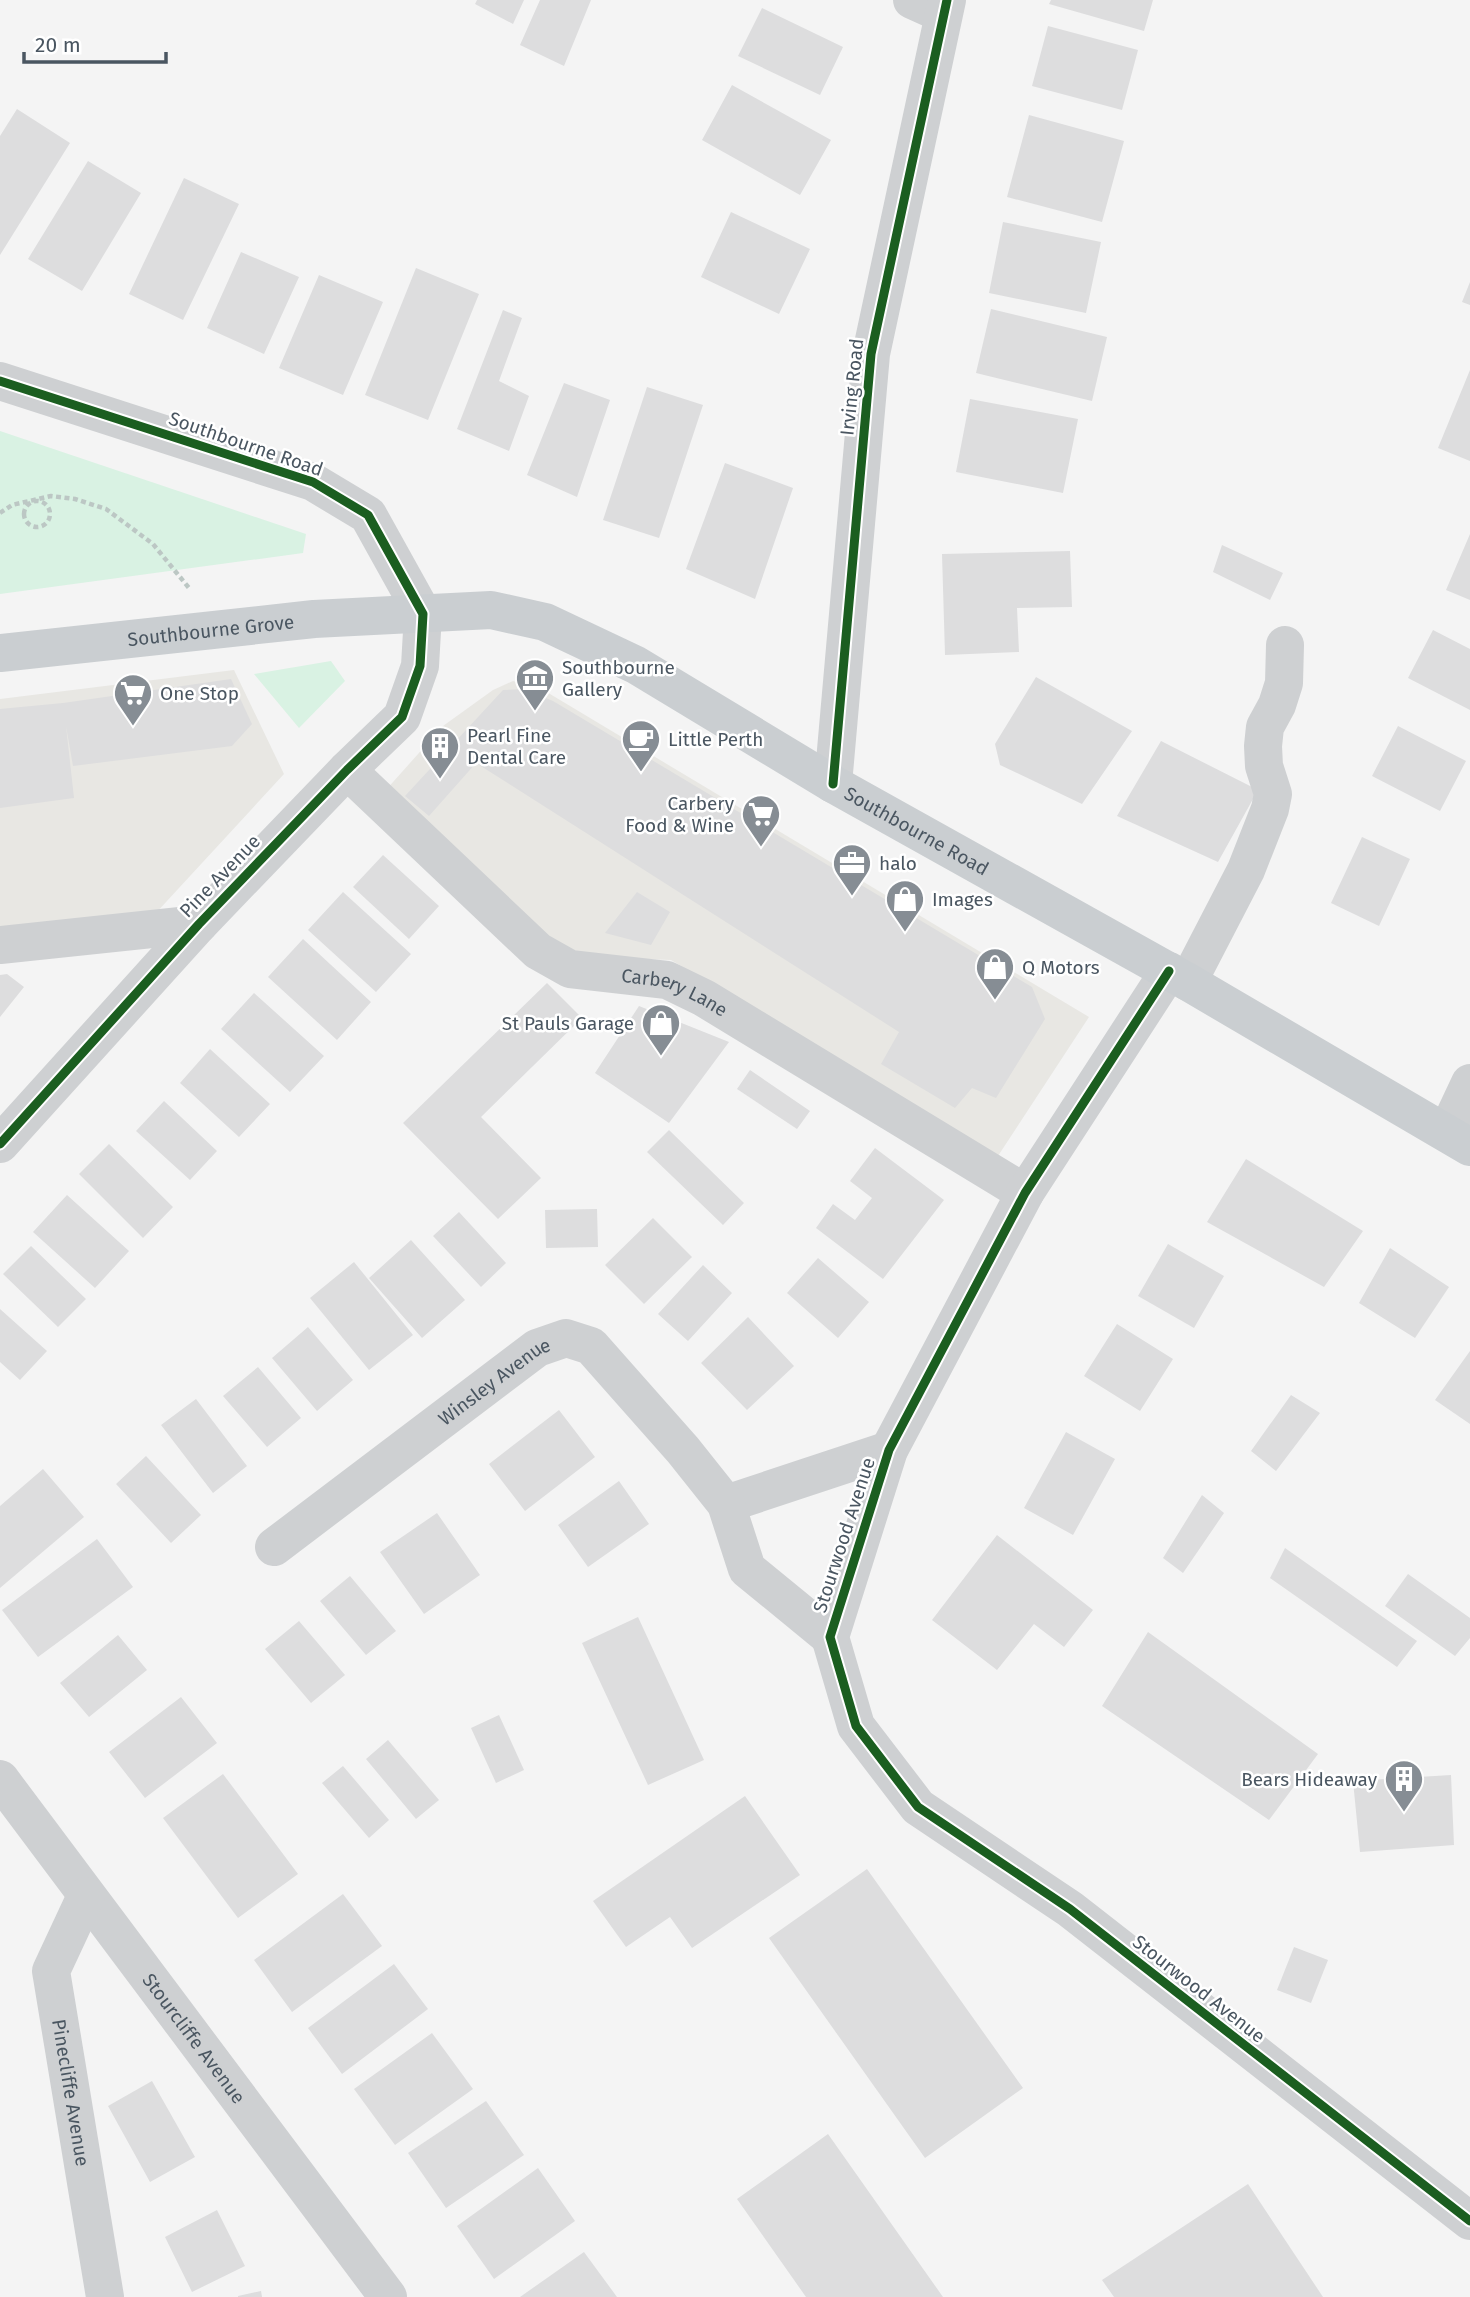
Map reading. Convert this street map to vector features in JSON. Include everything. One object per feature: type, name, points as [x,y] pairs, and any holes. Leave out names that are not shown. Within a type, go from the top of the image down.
[{"type":"main road","name":"Southbourne Road","points":[[423,614],[491,610],[545,622],[636,664],[833,785],[1178,976],[1458,1140]]},
{"type":"main road","name":"Southbourne Grove","points":[[0,653],[314,619],[423,614]]},
{"type":"street","name":"Irving Road","points":[[833,785],[871,354],[934,5]]},
{"type":"street","name":"Southbourne Road","points":[[0,381],[313,482],[368,514],[423,614]]},
{"type":"street","name":"Pine Avenue","points":[[0,1144],[199,924],[347,770],[402,717],[420,666],[423,614]]},
{"type":"street","name":"Stourwood Avenue","points":[[1285,645],[1284,683],[1277,705],[1265,727],[1263,746],[1264,766],[1273,794],[1270,809],[1246,870],[1178,976],[1024,1193],[889,1450],[830,1637],[856,1727],[918,1807],[1070,1909],[1470,2221]]},
{"type":"street","name":"Carbery Lane","points":[[347,770],[538,951],[570,968],[667,980],[705,998],[1024,1193]]},
{"type":"street","points":[[0,945],[199,924]]},
{"type":"street","points":[[1458,1140],[1470,1083]]},
{"type":"street","name":"Winsley Avenue","points":[[274,1548],[537,1348],[566,1338],[591,1346],[683,1450],[726,1504],[747,1569],[830,1637]]},
{"type":"street","points":[[726,1504],[889,1450]]},
{"type":"street","name":"Stourcliffe Avenue","points":[[0,1779],[388,2297]]},
{"type":"street","name":"Pinecliffe Avenue","points":[[86,1895],[51,1971],[105,2297]]},
{"type":"path","points":[[0,513],[12,505],[51,496],[75,499],[106,509],[153,544],[223,629]]},
{"type":"path","points":[[34,501],[47,505],[50,512],[48,521],[41,527],[33,527],[24,518],[27,506],[34,501]]},
{"type":"shaded area","points":[[234,670],[284,774],[155,914],[0,931],[0,699]]},
{"type":"shaded area","points":[[513,681],[540,688],[1089,1017],[998,1156],[671,960],[618,958],[578,952],[529,931],[385,791],[443,726],[493,690]]},
{"type":"green space","points":[[0,431],[306,534],[303,553],[0,594]]},
{"type":"green space","points":[[331,661],[345,681],[299,728],[254,674]]},
{"type":"building","points":[[477,0],[524,0],[513,24],[475,4]]},
{"type":"building","points":[[540,0],[591,0],[564,66],[520,45]]},
{"type":"building","points":[[1051,0],[1153,0],[1144,31],[1049,4]]},
{"type":"building","points":[[762,8],[843,47],[820,95],[738,56]]},
{"type":"building","points":[[1048,26],[1138,50],[1122,110],[1032,86]]},
{"type":"building","points":[[732,85],[831,140],[800,195],[702,140]]},
{"type":"building","points":[[17,109],[70,143],[0,255],[0,136]]},
{"type":"building","points":[[1029,115],[1124,141],[1102,222],[1007,197]]},
{"type":"building","points":[[88,161],[141,193],[82,291],[28,259]]},
{"type":"building","points":[[184,178],[239,204],[183,320],[129,294]]},
{"type":"building","points":[[731,212],[810,249],[779,314],[701,277]]},
{"type":"building","points":[[1003,222],[1101,242],[1086,313],[989,293]]},
{"type":"building","points":[[241,252],[299,277],[264,354],[207,328]]},
{"type":"building","points":[[416,268],[479,294],[428,420],[365,395]]},
{"type":"building","points":[[319,275],[383,302],[343,395],[279,368]]},
{"type":"building","points":[[1470,282],[1470,305],[1462,302]]},
{"type":"building","points":[[991,309],[1107,337],[1092,401],[976,373]]},
{"type":"building","points":[[503,310],[522,318],[499,381],[529,396],[509,451],[457,429]]},
{"type":"building","points":[[1470,370],[1470,461],[1438,448]]},
{"type":"building","points":[[564,383],[610,400],[577,497],[527,475]]},
{"type":"building","points":[[647,387],[703,405],[659,538],[603,520]]},
{"type":"building","points":[[970,399],[1078,419],[1063,493],[956,472]]},
{"type":"building","points":[[725,463],[793,488],[755,599],[686,569]]},
{"type":"building","points":[[1470,534],[1470,600],[1446,590]]},
{"type":"building","points":[[1222,545],[1283,573],[1270,600],[1213,572]]},
{"type":"building","points":[[1070,551],[1072,607],[1017,608],[1019,652],[945,655],[942,554]]},
{"type":"building","points":[[1433,630],[1470,649],[1470,710],[1408,678]]},
{"type":"building","points":[[1036,677],[1132,731],[1082,804],[1000,765],[995,744]]},
{"type":"building","points":[[231,679],[252,724],[232,746],[73,766],[66,726],[74,798],[0,808],[0,709],[63,703]]},
{"type":"building","points":[[524,689],[553,701],[1032,987],[1045,1019],[996,1098],[972,1088],[955,1108],[881,1064],[899,1032],[476,763],[429,816],[405,796],[503,690]]},
{"type":"building","points":[[1398,726],[1466,761],[1440,811],[1372,776]]},
{"type":"building","points":[[1161,741],[1258,790],[1218,862],[1117,816]]},
{"type":"building","points":[[1362,837],[1410,859],[1379,926],[1331,903]]},
{"type":"building","points":[[383,855],[439,906],[409,939],[353,887]]},
{"type":"building","points":[[343,892],[411,954],[376,992],[308,930]]},
{"type":"building","points":[[637,892],[670,912],[651,945],[605,933]]},
{"type":"building","points":[[303,939],[371,1002],[337,1040],[268,977]]},
{"type":"building","points":[[7,974],[24,987],[0,1017],[0,975]]},
{"type":"building","points":[[547,983],[582,1018],[481,1117],[541,1178],[498,1219],[403,1123]]},
{"type":"building","points":[[254,993],[324,1056],[290,1092],[221,1029]]},
{"type":"building","name":"St Pauls Garage","points":[[639,1006],[729,1042],[669,1123],[595,1073]]},
{"type":"building","points":[[210,1049],[270,1104],[239,1137],[180,1083]]},
{"type":"building","points":[[750,1070],[810,1111],[797,1129],[737,1089]]},
{"type":"building","points":[[164,1101],[217,1151],[190,1180],[136,1131]]},
{"type":"building","points":[[669,1130],[744,1203],[723,1225],[647,1152]]},
{"type":"building","points":[[109,1144],[173,1207],[143,1238],[79,1174]]},
{"type":"building","points":[[875,1148],[944,1200],[883,1279],[816,1228],[833,1204],[855,1220],[872,1198],[850,1181]]},
{"type":"building","points":[[1246,1159],[1363,1231],[1324,1287],[1207,1222]]},
{"type":"building","points":[[67,1195],[129,1251],[95,1288],[33,1232]]},
{"type":"building","points":[[597,1209],[598,1247],[546,1248],[545,1210]]},
{"type":"building","points":[[459,1212],[506,1263],[481,1287],[433,1236]]},
{"type":"building","points":[[653,1218],[692,1257],[644,1304],[605,1265]]},
{"type":"building","points":[[411,1240],[465,1300],[422,1338],[369,1278]]},
{"type":"building","points":[[1168,1244],[1224,1276],[1194,1328],[1138,1296]]},
{"type":"building","points":[[31,1246],[86,1299],[58,1327],[3,1274]]},
{"type":"building","points":[[1390,1248],[1449,1287],[1415,1338],[1359,1303]]},
{"type":"building","points":[[818,1258],[869,1302],[838,1338],[787,1293]]},
{"type":"building","points":[[354,1262],[413,1335],[369,1370],[310,1298]]},
{"type":"building","points":[[703,1265],[732,1293],[688,1341],[658,1314]]},
{"type":"building","points":[[0,1309],[47,1351],[20,1380],[0,1362]]},
{"type":"building","points":[[748,1317],[794,1366],[747,1410],[701,1363]]},
{"type":"building","points":[[1117,1324],[1173,1359],[1140,1411],[1084,1376]]},
{"type":"building","points":[[308,1327],[353,1380],[317,1411],[272,1358]]},
{"type":"building","points":[[1470,1351],[1470,1424],[1435,1400]]},
{"type":"building","points":[[258,1367],[301,1418],[267,1447],[223,1396]]},
{"type":"building","points":[[1291,1395],[1320,1413],[1276,1471],[1251,1451]]},
{"type":"building","points":[[196,1399],[247,1466],[213,1493],[161,1425]]},
{"type":"building","points":[[559,1410],[595,1457],[525,1511],[489,1464]]},
{"type":"building","points":[[1066,1432],[1115,1459],[1073,1535],[1024,1508]]},
{"type":"building","points":[[146,1456],[201,1515],[171,1543],[116,1484]]},
{"type":"building","points":[[43,1469],[84,1517],[0,1588],[0,1506]]},
{"type":"building","points":[[619,1481],[649,1524],[588,1567],[558,1525]]},
{"type":"building","points":[[1202,1495],[1224,1513],[1183,1573],[1163,1558]]},
{"type":"building","points":[[437,1513],[480,1575],[424,1614],[380,1552]]},
{"type":"building","points":[[997,1535],[1093,1610],[1064,1647],[1034,1624],[997,1670],[932,1620]]},
{"type":"building","points":[[97,1539],[133,1587],[38,1657],[2,1610]]},
{"type":"building","points":[[1285,1548],[1417,1641],[1397,1667],[1270,1578]]},
{"type":"building","points":[[1408,1574],[1470,1618],[1470,1638],[1455,1656],[1385,1606]]},
{"type":"building","points":[[350,1576],[396,1631],[366,1655],[320,1601]]},
{"type":"building","points":[[638,1617],[704,1760],[648,1785],[582,1643]]},
{"type":"building","points":[[299,1621],[345,1675],[311,1703],[265,1649]]},
{"type":"building","points":[[1148,1632],[1318,1754],[1269,1820],[1102,1706]]},
{"type":"building","points":[[118,1635],[147,1670],[89,1717],[60,1683]]},
{"type":"building","points":[[181,1697],[217,1743],[145,1798],[109,1752]]},
{"type":"building","points":[[499,1715],[524,1770],[496,1783],[471,1728]]},
{"type":"building","points":[[388,1740],[439,1800],[416,1819],[366,1759]]},
{"type":"building","points":[[343,1766],[389,1820],[369,1838],[322,1783]]},
{"type":"building","points":[[223,1774],[298,1874],[238,1918],[163,1818]]},
{"type":"building","name":"Bears Hideaway","points":[[1451,1775],[1454,1845],[1360,1852],[1353,1781]]},
{"type":"building","points":[[745,1796],[800,1875],[692,1948],[670,1917],[626,1947],[593,1901]]},
{"type":"building","points":[[867,1869],[1023,2088],[925,2158],[769,1938]]},
{"type":"building","points":[[343,1894],[382,1946],[292,2012],[254,1960]]},
{"type":"building","points":[[1294,1947],[1328,1960],[1311,2003],[1277,1990]]},
{"type":"building","points":[[394,1964],[428,2009],[342,2074],[308,2028]]},
{"type":"building","points":[[432,2033],[473,2089],[395,2145],[354,2089]]},
{"type":"building","points":[[152,2081],[195,2157],[150,2182],[108,2106]]},
{"type":"building","points":[[486,2101],[524,2155],[446,2208],[408,2153]]},
{"type":"building","points":[[828,2134],[943,2297],[806,2297],[737,2199]]},
{"type":"building","points":[[538,2168],[575,2221],[494,2279],[457,2226]]},
{"type":"building","points":[[1248,2184],[1323,2297],[1114,2297],[1102,2280]]},
{"type":"building","points":[[217,2210],[245,2266],[192,2292],[165,2237]]},
{"type":"building","points":[[584,2252],[617,2297],[520,2297]]},
{"type":"building","points":[[261,2291],[262,2297],[238,2297],[238,2296]]},
{"type":"cycle path","points":[[833,784],[871,354],[947,0]]},
{"type":"cycle path","points":[[0,381],[313,482],[368,515],[423,614],[420,666],[402,717],[347,770],[199,924],[0,1144]]},
{"type":"cycle path","points":[[1169,971],[1025,1193],[889,1450],[830,1637],[856,1726],[918,1807],[1070,1909],[1470,2221]]},
{"type":"place","name":"Southbourne Gallery","points":[[535,712]]},
{"type":"place","name":"One Stop","points":[[133,727]]},
{"type":"place","name":"Little Perth","points":[[641,773]]},
{"type":"place","name":"Pearl Fine Dental Care","points":[[440,780]]},
{"type":"place","name":"Carbery Food & Wine","points":[[761,848]]},
{"type":"place","name":"halo","points":[[852,897]]},
{"type":"place","name":"Images","points":[[905,933]]},
{"type":"place","name":"Q Motors","points":[[995,1001]]},
{"type":"place","name":"St Pauls Garage","points":[[661,1057]]},
{"type":"place","name":"Bears Hideaway","points":[[1404,1813]]}]
